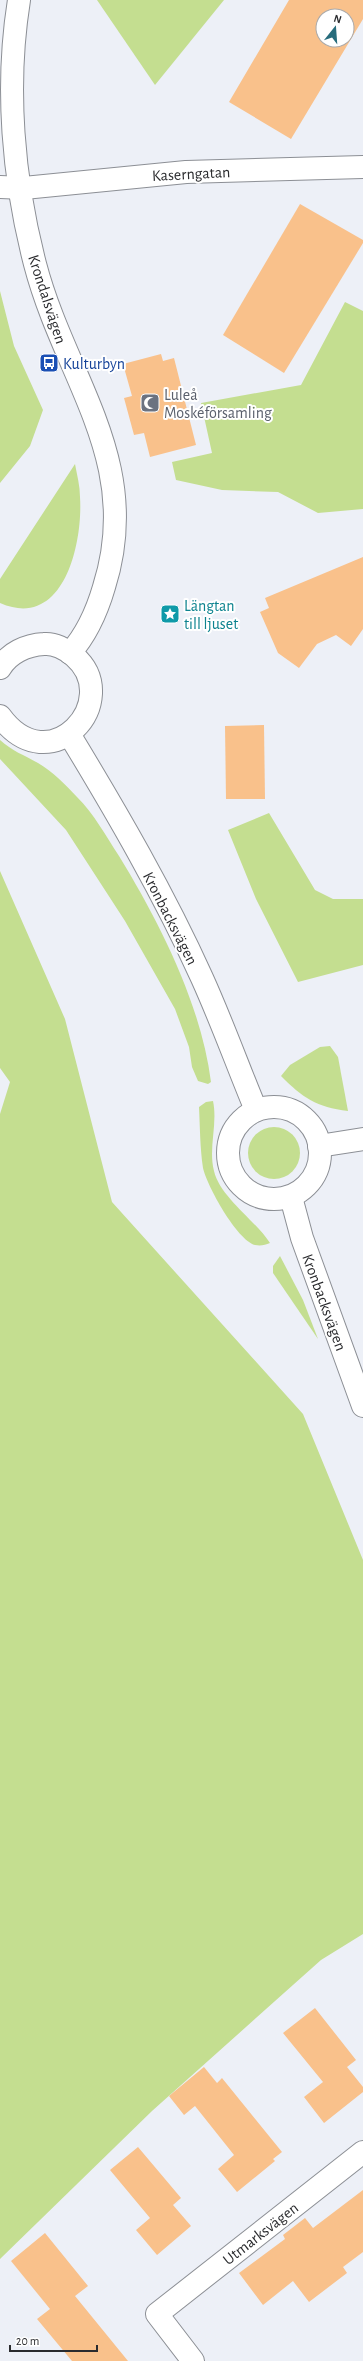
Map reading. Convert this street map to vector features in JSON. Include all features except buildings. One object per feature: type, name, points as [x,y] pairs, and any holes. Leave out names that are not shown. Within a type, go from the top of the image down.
[{"type":"street","name":"Krondalsvägen","points":[[19,0],[12,73],[13,130],[10,187],[30,242],[45,297],[65,350],[98,425],[108,453],[116,507],[114,541],[109,571],[98,605],[88,628],[70,653]]},
{"type":"street","name":"Kaserngatan","points":[[10,187],[186,172],[363,167]]},
{"type":"street","points":[[0,716],[10,729],[34,742],[45,742],[69,734],[85,716],[90,705],[91,691],[89,676],[82,663],[70,653],[47,644],[34,645],[22,649],[1,665]]},
{"type":"street","name":"Kronbacksvägen","points":[[69,734],[101,787],[166,906],[202,979],[256,1110]]},
{"type":"street","points":[[269,1107],[283,1108],[296,1113],[307,1122],[315,1133],[319,1146],[320,1158],[311,1182],[291,1196],[277,1200],[256,1196],[238,1183],[230,1171],[227,1157],[228,1142],[234,1129],[244,1118],[256,1110],[269,1107]]},
{"type":"street","points":[[319,1146],[363,1139]]},
{"type":"street","name":"Kronbacksvägen","points":[[291,1196],[302,1238],[363,1406]]},
{"type":"street","name":"Utmarksvägen","points":[[193,2361],[157,2314],[363,2152]]},
{"type":"green space","points":[[97,0],[224,0],[155,85]]},
{"type":"green space","points":[[0,291],[14,346],[43,410],[30,446],[0,483]]},
{"type":"green space","points":[[345,302],[363,311],[363,509],[318,513],[278,492],[222,490],[176,480],[172,462],[212,453],[201,403],[301,385]]},
{"type":"green space","points":[[75,464],[80,489],[80,516],[78,537],[73,558],[65,578],[54,594],[40,605],[22,608],[0,603],[0,579]]},
{"type":"green space","points":[[0,740],[54,774],[89,811],[100,825],[119,856],[149,909],[177,965],[198,1023],[206,1053],[211,1082],[208,1084],[198,1081],[192,1067],[189,1047],[175,1009],[125,921],[66,830],[0,759]]},
{"type":"green space","points":[[269,813],[315,890],[333,899],[363,899],[363,965],[298,982],[256,899],[228,830]]},
{"type":"green space","points":[[0,871],[65,1019],[112,1202],[303,1414],[363,1560],[363,1934],[321,1960],[152,2111],[0,2259],[0,1114],[10,1082],[0,1068]]},
{"type":"green space","points":[[330,1046],[338,1057],[348,1111],[327,1107],[303,1096],[281,1076],[290,1065],[320,1047]]},
{"type":"green space","points":[[213,1101],[214,1118],[212,1162],[218,1181],[230,1199],[264,1234],[270,1243],[255,1245],[248,1241],[232,1223],[210,1187],[203,1168],[199,1107],[206,1102]]},
{"type":"green space","points":[[274,1127],[284,1129],[292,1135],[298,1143],[300,1153],[298,1163],[292,1171],[284,1177],[274,1179],[264,1177],[256,1171],[250,1163],[248,1153],[250,1143],[256,1135],[264,1129]]},
{"type":"green space","points":[[280,1256],[303,1300],[318,1339],[273,1273],[273,1266]]},
{"type":"place","name":"Kulturbyn","points":[[49,363]]},
{"type":"place","name":"Luleå Moskéförsamling","points":[[150,403]]},
{"type":"place","name":"Längtan till ljuset","points":[[170,614]]}]
